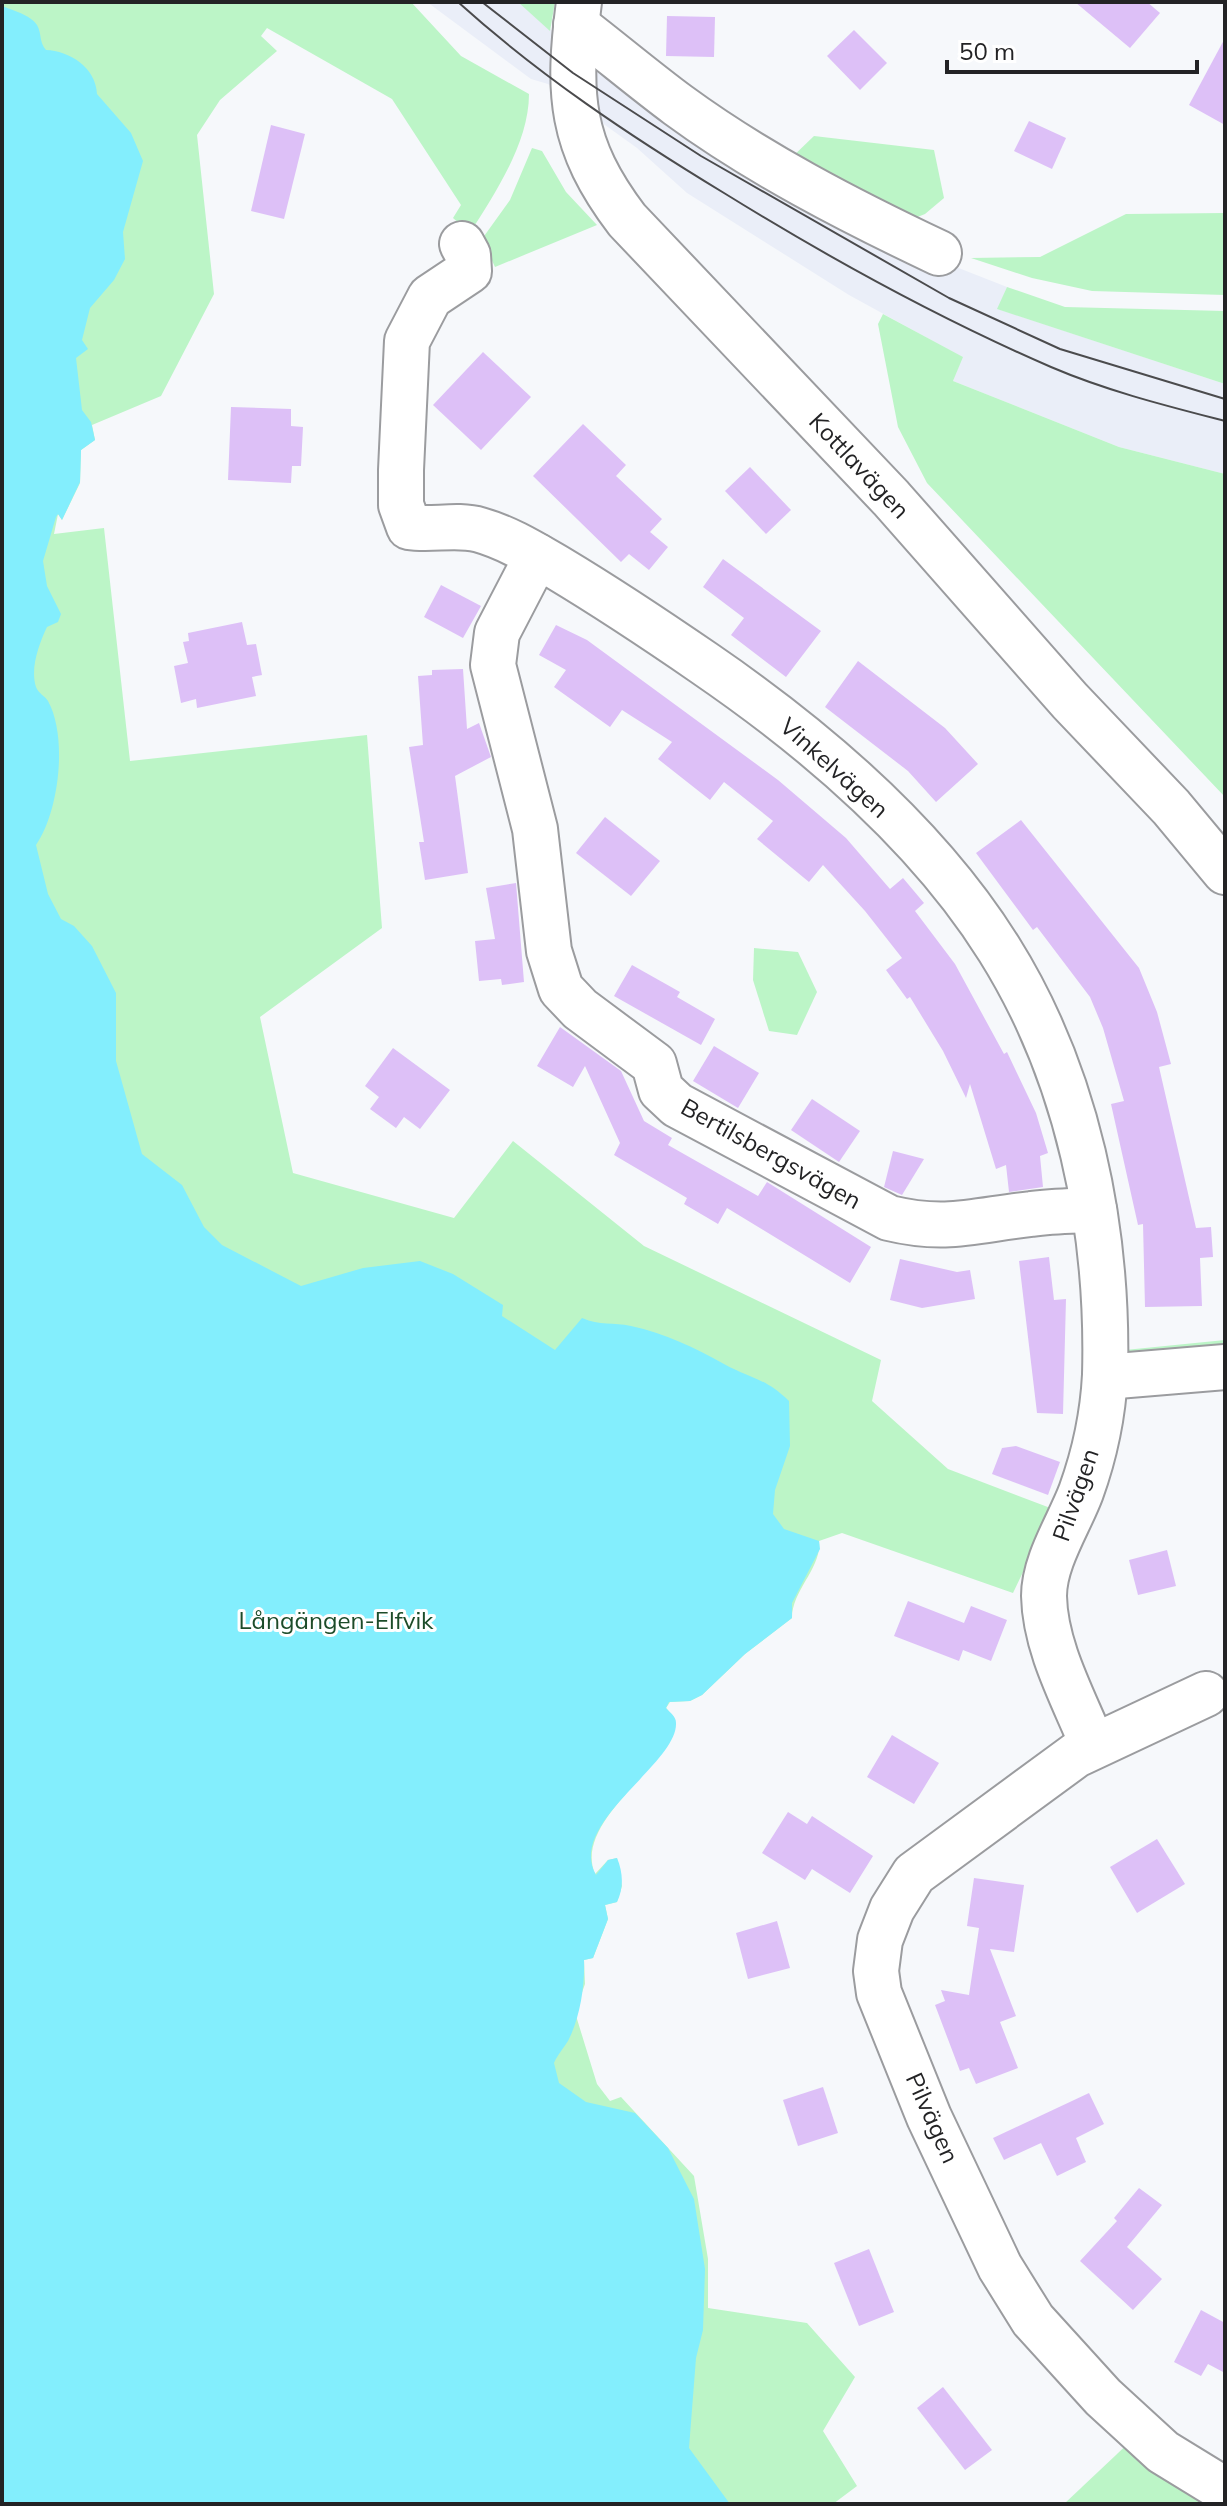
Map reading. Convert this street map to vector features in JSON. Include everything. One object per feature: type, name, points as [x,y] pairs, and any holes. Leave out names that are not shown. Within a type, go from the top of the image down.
[{"type":"street","name":"Kottlavägen","points":[[578,14],[679,106],[797,178],[939,253]]},
{"type":"street","name":"Kottlavägen","points":[[578,14],[574,96],[584,150],[599,183],[627,220],[724,325],[891,498],[1070,701],[1171,807],[1225,872]]},
{"type":"street","name":"Vinkelvägen","points":[[462,244],[468,255],[469,271],[430,297],[407,341],[401,505],[409,527],[477,529],[510,540],[611,599],[743,689],[843,770],[936,863],[999,949],[1037,1024],[1078,1131],[1101,1259],[1105,1377]]},
{"type":"street","name":"Bertilsbergsvägen","points":[[537,556],[497,633],[493,665],[535,829],[549,951],[561,989],[580,1009],[654,1064],[661,1090],[677,1105],[889,1218],[922,1226],[949,1227],[1032,1213],[1094,1210]]},
{"type":"street","points":[[1105,1377],[1225,1367]]},
{"type":"street","name":"Pilvägen","points":[[1093,1746],[1062,1673],[1045,1617],[1044,1591],[1094,1450],[1105,1377]]},
{"type":"street","name":"Pilvägen","points":[[1206,1694],[1076,1755],[914,1874],[892,1909],[880,1940],[876,1971],[879,1993],[929,2117],[1000,2267],[1033,2320],[1103,2397],[1163,2452],[1225,2490]]},
{"type":"shaded area","points":[[427,2],[518,2],[597,68],[928,256],[1007,287],[998,309],[1225,384],[1225,474],[1119,447],[953,381],[962,357],[849,295],[687,193],[637,148],[548,84],[531,79]]},
{"type":"green space","name":"Långängen-Elfvik","points":[[2,2],[411,2],[461,56],[529,94],[517,149],[470,233],[453,218],[461,205],[392,99],[267,28],[261,36],[277,51],[220,100],[197,135],[214,294],[161,396],[92,425],[95,440],[81,450],[80,483],[62,520],[58,514],[54,534],[104,528],[130,761],[367,735],[382,928],[260,1017],[293,1173],[454,1218],[513,1141],[644,1246],[881,1360],[872,1401],[948,1469],[1053,1509],[1013,1593],[842,1533],[819,1541],[816,1560],[797,1598],[792,1618],[745,1654],[702,1695],[690,1701],[670,1702],[666,1708],[674,1724],[669,1742],[601,1827],[592,1851],[595,1874],[608,1860],[617,1858],[622,1886],[617,1902],[605,1905],[608,1919],[593,1958],[584,1960],[585,1984],[576,2009],[597,2084],[610,2101],[621,2097],[694,2176],[708,2259],[708,2308],[807,2323],[855,2377],[823,2431],[857,2486],[833,2504],[2,2504]]},
{"type":"green space","points":[[518,2],[555,2],[550,31]]},
{"type":"green space","points":[[814,136],[934,150],[944,198],[925,214],[910,220],[788,161]]},
{"type":"green space","points":[[532,148],[542,151],[566,192],[597,225],[495,267],[482,239],[510,200]]},
{"type":"green space","points":[[1225,213],[1225,295],[1092,291],[1032,278],[971,258],[1040,257],[1126,214]]},
{"type":"green space","points":[[1007,287],[1065,307],[1225,311],[1225,384],[997,309]]},
{"type":"green space","points":[[883,314],[963,357],[953,381],[1119,447],[1225,474],[1225,797],[927,483],[898,427],[878,324]]},
{"type":"green space","points":[[754,948],[798,952],[817,992],[797,1035],[769,1031],[753,980]]},
{"type":"green space","points":[[1225,1340],[1225,1357],[1131,1355],[1125,1350]]},
{"type":"green space","points":[[1134,2438],[1225,2504],[1064,2504]]},
{"type":"water","name":"Långängen-Elfvik","points":[[2,6],[34,21],[46,50],[72,57],[86,68],[92,76],[97,94],[131,133],[143,161],[123,232],[125,259],[114,280],[90,308],[82,340],[88,349],[76,358],[82,410],[91,422],[95,440],[81,450],[80,482],[62,520],[58,514],[56,517],[43,561],[47,586],[61,614],[58,622],[47,627],[38,648],[34,672],[36,687],[48,701],[54,716],[59,754],[50,814],[36,845],[48,894],[61,919],[74,926],[92,946],[116,993],[116,1061],[142,1154],[182,1185],[204,1227],[222,1245],[301,1286],[363,1268],[420,1261],[453,1274],[503,1305],[502,1316],[555,1350],[582,1318],[631,1326],[691,1347],[765,1383],[789,1401],[790,1446],[775,1490],[773,1514],[784,1529],[819,1541],[820,1549],[792,1603],[792,1618],[745,1654],[702,1695],[690,1701],[669,1702],[666,1708],[676,1723],[672,1739],[596,1835],[591,1855],[596,1875],[608,1860],[617,1858],[622,1886],[617,1902],[605,1905],[608,1919],[593,1958],[584,1960],[583,1991],[576,2022],[554,2063],[559,2083],[586,2102],[635,2113],[668,2148],[694,2199],[705,2269],[703,2330],[696,2358],[689,2448],[730,2504],[2,2504]]},
{"type":"building","points":[[1075,2],[1147,2],[1160,13],[1130,48]]},
{"type":"building","points":[[667,16],[715,17],[714,57],[666,56]]},
{"type":"building","points":[[854,30],[887,63],[860,90],[827,56]]},
{"type":"building","points":[[1225,38],[1225,125],[1189,105]]},
{"type":"building","points":[[1029,121],[1066,138],[1052,169],[1014,151]]},
{"type":"building","points":[[271,125],[305,134],[284,219],[251,211]]},
{"type":"building","points":[[483,352],[531,397],[481,450],[433,405]]},
{"type":"building","points":[[231,407],[291,409],[291,426],[303,427],[301,466],[292,466],[291,483],[228,480]]},
{"type":"building","points":[[583,424],[626,465],[616,476],[662,519],[650,532],[668,547],[649,570],[629,554],[621,562],[533,476]]},
{"type":"building","points":[[750,467],[791,510],[766,534],[725,491]]},
{"type":"building","points":[[723,559],[821,631],[786,677],[731,635],[744,618],[703,587]]},
{"type":"building","points":[[441,585],[481,606],[463,638],[424,617]]},
{"type":"building","points":[[242,622],[247,645],[256,644],[262,675],[252,677],[256,696],[197,708],[196,699],[181,703],[174,666],[188,663],[183,642],[189,641],[188,633]]},
{"type":"building","points":[[556,625],[587,640],[778,780],[846,838],[890,889],[903,878],[924,903],[915,911],[955,964],[1004,1054],[1007,1052],[1036,1113],[1048,1153],[1040,1156],[1043,1187],[1009,1192],[1006,1165],[996,1169],[970,1084],[966,1098],[943,1051],[910,997],[907,999],[886,970],[902,958],[865,911],[823,865],[809,882],[757,839],[773,821],[724,782],[710,800],[658,759],[672,742],[622,710],[610,727],[554,687],[566,670],[539,655]]},
{"type":"building","points":[[858,661],[945,728],[978,764],[936,802],[908,771],[825,707]]},
{"type":"building","points":[[463,669],[467,729],[479,723],[491,757],[455,776],[468,873],[425,880],[419,842],[424,842],[409,747],[423,745],[418,676],[432,675],[432,670]]},
{"type":"building","points":[[605,817],[660,861],[631,896],[576,853]]},
{"type":"building","points":[[1021,820],[1139,968],[1157,1012],[1171,1064],[1159,1067],[1196,1228],[1211,1227],[1213,1257],[1200,1258],[1202,1306],[1145,1307],[1143,1224],[1138,1225],[1111,1104],[1124,1101],[1103,1028],[1090,997],[1037,927],[1033,930],[976,853]]},
{"type":"building","points":[[516,883],[524,982],[502,985],[501,979],[479,981],[475,941],[495,939],[486,888]]},
{"type":"building","points":[[632,965],[680,992],[677,997],[715,1019],[701,1045],[614,996]]},
{"type":"building","points":[[560,1027],[621,1071],[644,1121],[672,1138],[668,1145],[758,1196],[767,1182],[871,1247],[850,1283],[727,1208],[718,1224],[684,1204],[687,1198],[614,1155],[620,1143],[585,1066],[573,1087],[537,1066]]},
{"type":"building","points":[[714,1046],[759,1073],[738,1108],[693,1081]]},
{"type":"building","points":[[393,1048],[450,1090],[420,1129],[404,1117],[396,1128],[370,1109],[379,1097],[365,1086]]},
{"type":"building","points":[[812,1099],[860,1131],[839,1162],[791,1130]]},
{"type":"building","points":[[893,1151],[924,1159],[902,1195],[884,1187]]},
{"type":"building","points":[[1049,1257],[1054,1300],[1066,1299],[1063,1414],[1037,1413],[1019,1261]]},
{"type":"building","points":[[900,1259],[957,1272],[970,1270],[975,1299],[922,1308],[890,1300]]},
{"type":"building","points":[[1016,1446],[1060,1462],[1048,1495],[992,1474],[1002,1448]]},
{"type":"building","points":[[1167,1550],[1176,1586],[1138,1595],[1129,1560]]},
{"type":"building","points":[[908,1601],[964,1623],[971,1606],[1007,1620],[991,1661],[963,1650],[959,1661],[894,1636]]},
{"type":"building","points":[[892,1735],[939,1763],[914,1804],[867,1777]]},
{"type":"building","points":[[788,1812],[807,1824],[812,1816],[873,1856],[850,1893],[812,1869],[805,1880],[762,1853]]},
{"type":"building","points":[[1157,1839],[1185,1884],[1137,1913],[1110,1867]]},
{"type":"building","points":[[974,1878],[1024,1885],[1014,1952],[990,1949],[1016,2016],[1000,2022],[1018,2068],[976,2084],[969,2068],[960,2071],[935,2005],[945,2001],[941,1990],[969,1995],[979,1928],[967,1926]]},
{"type":"building","points":[[777,1921],[790,1968],[748,1979],[736,1933]]},
{"type":"building","points":[[823,2087],[838,2133],[798,2146],[783,2100]]},
{"type":"building","points":[[1089,2093],[1104,2124],[1076,2138],[1086,2162],[1057,2176],[1041,2143],[1004,2160],[993,2138]]},
{"type":"building","points":[[1139,2188],[1162,2205],[1127,2247],[1162,2279],[1133,2310],[1080,2261],[1117,2221],[1114,2218]]},
{"type":"building","points":[[869,2249],[894,2312],[859,2326],[834,2263]]},
{"type":"building","points":[[1201,2310],[1225,2323],[1225,2373],[1208,2364],[1201,2376],[1174,2362]]},
{"type":"building","points":[[943,2387],[992,2450],[965,2470],[917,2408]]},
{"type":"tram line","points":[[458,2],[553,80],[620,127],[764,217],[884,286],[1072,376],[1225,421]]},
{"type":"tram line","points":[[482,2],[573,73],[701,156],[949,298],[1060,349],[1225,399]]}]
